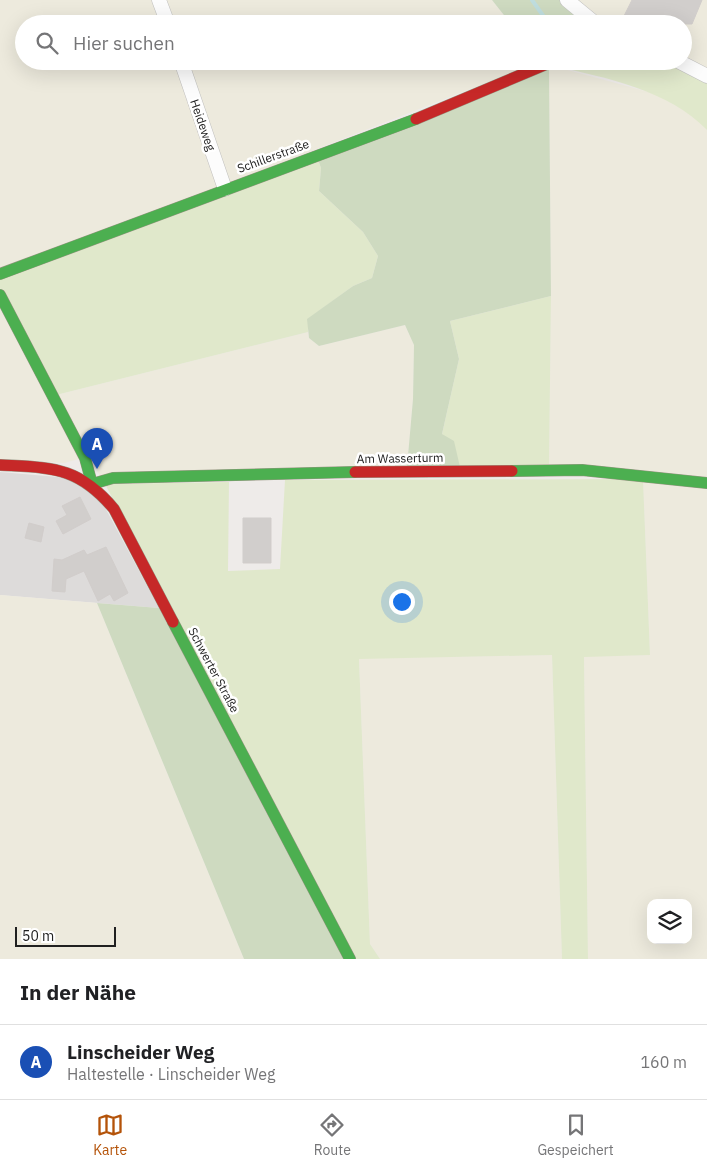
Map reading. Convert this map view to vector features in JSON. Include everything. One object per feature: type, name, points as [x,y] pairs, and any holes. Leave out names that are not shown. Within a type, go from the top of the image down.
[{"type":"street","points":[[159,0],[165,15]]},
{"type":"street","points":[[567,0],[585,15]]},
{"type":"street","points":[[692,68],[707,76]]},
{"type":"street","name":"Heideweg","points":[[184,70],[225,188]]},
{"type":"street","name":"Schillerstraße","points":[[0,274],[225,188],[407,123],[533,70]]},
{"type":"street","points":[[0,295],[85,458],[92,484]]},
{"type":"street","name":"Schwerter Straße","points":[[0,465],[64,470],[92,484],[114,509],[350,959]]},
{"type":"street","name":"Am Wasserturm","points":[[92,484],[114,478],[291,473],[582,470],[707,483]]},
{"type":"shaded area","points":[[0,0],[157,0],[163,15],[15,15],[15,70],[181,70],[221,187],[0,271]]},
{"type":"shaded area","points":[[162,0],[492,0],[504,15],[167,15]]},
{"type":"shaded area","points":[[569,0],[707,0],[707,73],[692,66],[692,15],[588,15]]},
{"type":"shaded area","points":[[186,70],[519,70],[227,184]]},
{"type":"shaded area","points":[[549,70],[568,70],[656,94],[695,117],[707,130],[707,480],[549,468],[551,296]]},
{"type":"shaded area","points":[[0,308],[79,459],[64,463],[0,459]]},
{"type":"shaded area","points":[[405,325],[414,345],[413,399],[407,467],[100,476],[56,395],[308,332],[309,338],[319,346]]},
{"type":"shaded area","points":[[0,472],[58,477],[94,487],[159,608],[0,595]]},
{"type":"shaded area","points":[[643,479],[707,486],[707,959],[588,959],[584,656],[650,655]]},
{"type":"shaded area","points":[[0,595],[97,603],[244,959],[0,959]]},
{"type":"shaded area","points":[[552,655],[562,959],[380,959],[370,944],[359,658]]},
{"type":"green space","points":[[492,0],[563,0],[580,15],[504,15]]},
{"type":"green space","points":[[549,70],[551,296],[450,321],[459,359],[442,434],[454,441],[460,467],[407,467],[413,399],[414,345],[405,325],[319,346],[309,338],[307,319],[353,286],[372,278],[378,256],[363,232],[319,191],[321,168],[317,157]]},
{"type":"green space","points":[[571,70],[688,70],[707,80],[707,130],[675,105],[636,88]]},
{"type":"green space","points":[[317,157],[321,168],[319,191],[363,232],[378,256],[372,278],[353,286],[308,319],[308,332],[56,395],[0,288],[0,279]]},
{"type":"green space","points":[[551,296],[549,468],[460,467],[442,434],[459,359],[450,321]]},
{"type":"green space","points":[[643,479],[650,655],[584,657],[588,959],[562,959],[552,655],[359,659],[370,944],[380,959],[354,959],[105,484],[229,482],[228,571],[280,569],[285,480]]},
{"type":"green space","points":[[97,603],[159,608],[345,959],[244,959]]},
{"type":"building","points":[[632,0],[702,0],[692,24],[692,15],[624,15]]},
{"type":"building","points":[[80,497],[91,519],[63,534],[56,521],[67,515],[62,506]]},
{"type":"building","points":[[243,518],[271,518],[271,563],[243,563]]},
{"type":"building","points":[[29,523],[44,527],[41,542],[25,538]]},
{"type":"building","points":[[106,547],[128,593],[114,601],[110,594],[98,601],[84,571],[66,579],[65,592],[52,591],[54,559],[62,560],[84,550],[87,555]]},
{"type":"waterway","points":[[532,0],[543,15]]},
{"type":"traffic: fast","points":[[0,274],[416,119]]},
{"type":"traffic: fast","points":[[0,295],[85,458],[92,484],[113,478],[355,472]]},
{"type":"traffic: fast","points":[[512,471],[582,470],[707,483]]},
{"type":"traffic: fast","points":[[173,622],[350,959]]},
{"type":"traffic: jam","points":[[416,119],[533,70]]},
{"type":"traffic: jam","points":[[0,465],[35,467],[63,472],[88,484],[101,495],[114,509],[173,622]]},
{"type":"traffic: jam","points":[[355,472],[512,471]]},
{"type":"place","name":"Linscheider Weg","points":[[97,469]]}]
